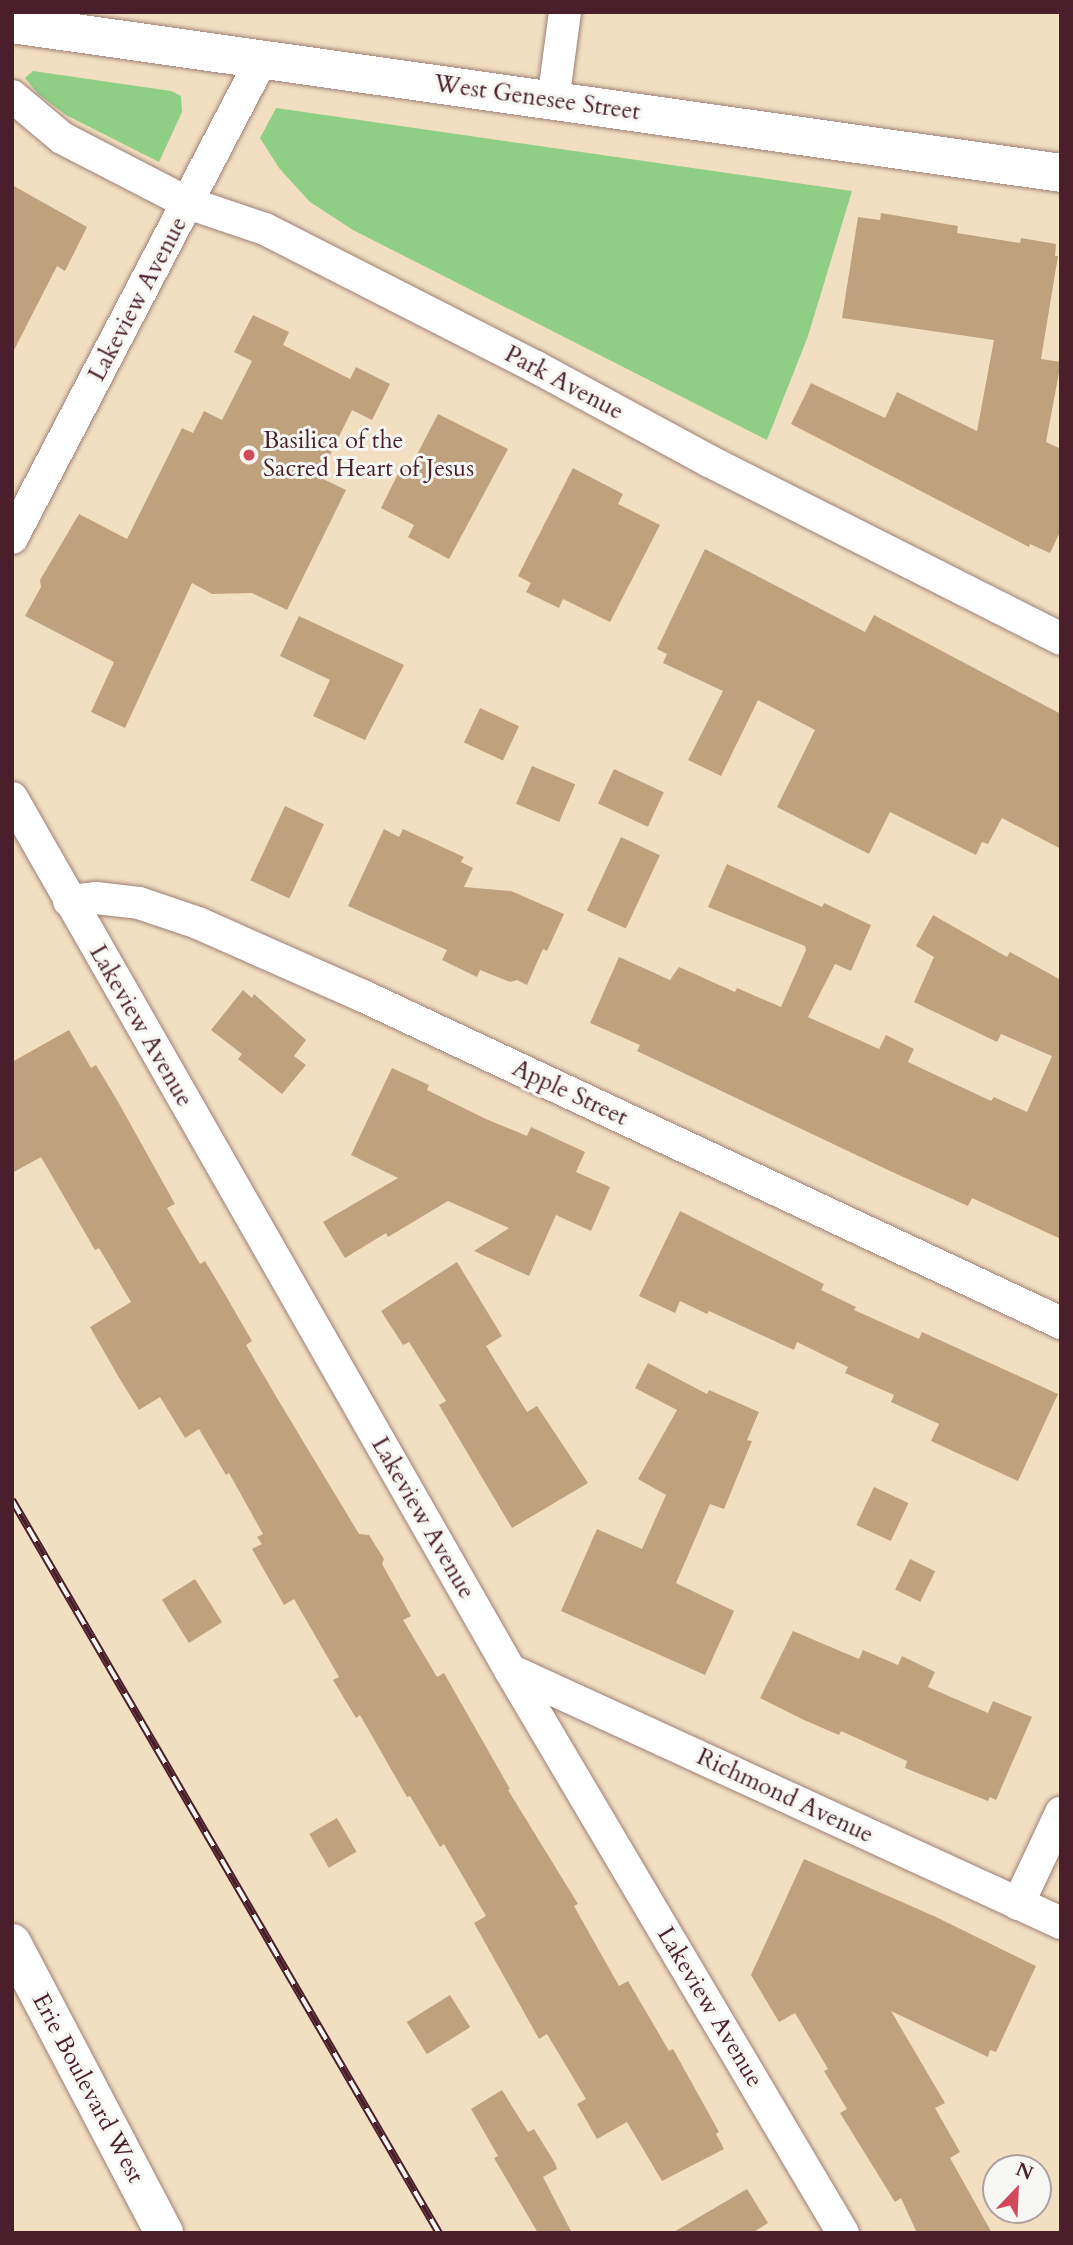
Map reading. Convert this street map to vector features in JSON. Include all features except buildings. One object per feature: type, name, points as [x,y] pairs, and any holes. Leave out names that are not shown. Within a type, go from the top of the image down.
[{"type":"main road","name":"West Genesee Street","points":[[12,24],[1061,173]]},
{"type":"main road","name":"Erie Boulevard West","points":[[12,1944],[164,2233]]},
{"type":"street","points":[[552,101],[565,12]]},
{"type":"street","name":"Lakeview Avenue","points":[[12,538],[262,59]]},
{"type":"street","name":"Park Avenue","points":[[12,96],[62,138]]},
{"type":"street","name":"Park Avenue","points":[[12,114],[188,203],[265,229],[536,367],[709,461],[1061,639]]},
{"type":"street","name":"Lakeview Avenue","points":[[12,799],[510,1670],[843,2233]]},
{"type":"street","name":"Apple Street","points":[[69,901],[96,898],[139,903],[198,923],[363,996],[1061,1323]]},
{"type":"street","name":"Richmond Avenue","points":[[510,1670],[1061,1923]]},
{"type":"street","points":[[1018,1904],[1061,1813]]},
{"type":"green space","points":[[33,71],[171,91],[181,96],[182,112],[159,162],[66,115],[38,94],[25,78]]},
{"type":"green space","points":[[276,108],[852,191],[808,336],[767,440],[353,230],[310,202],[279,168],[260,138]]},
{"type":"railway","points":[[12,1500],[439,2233]]},
{"type":"place","name":"Basilica of the Sacred Heart of Jesus","points":[[249,455]]}]
